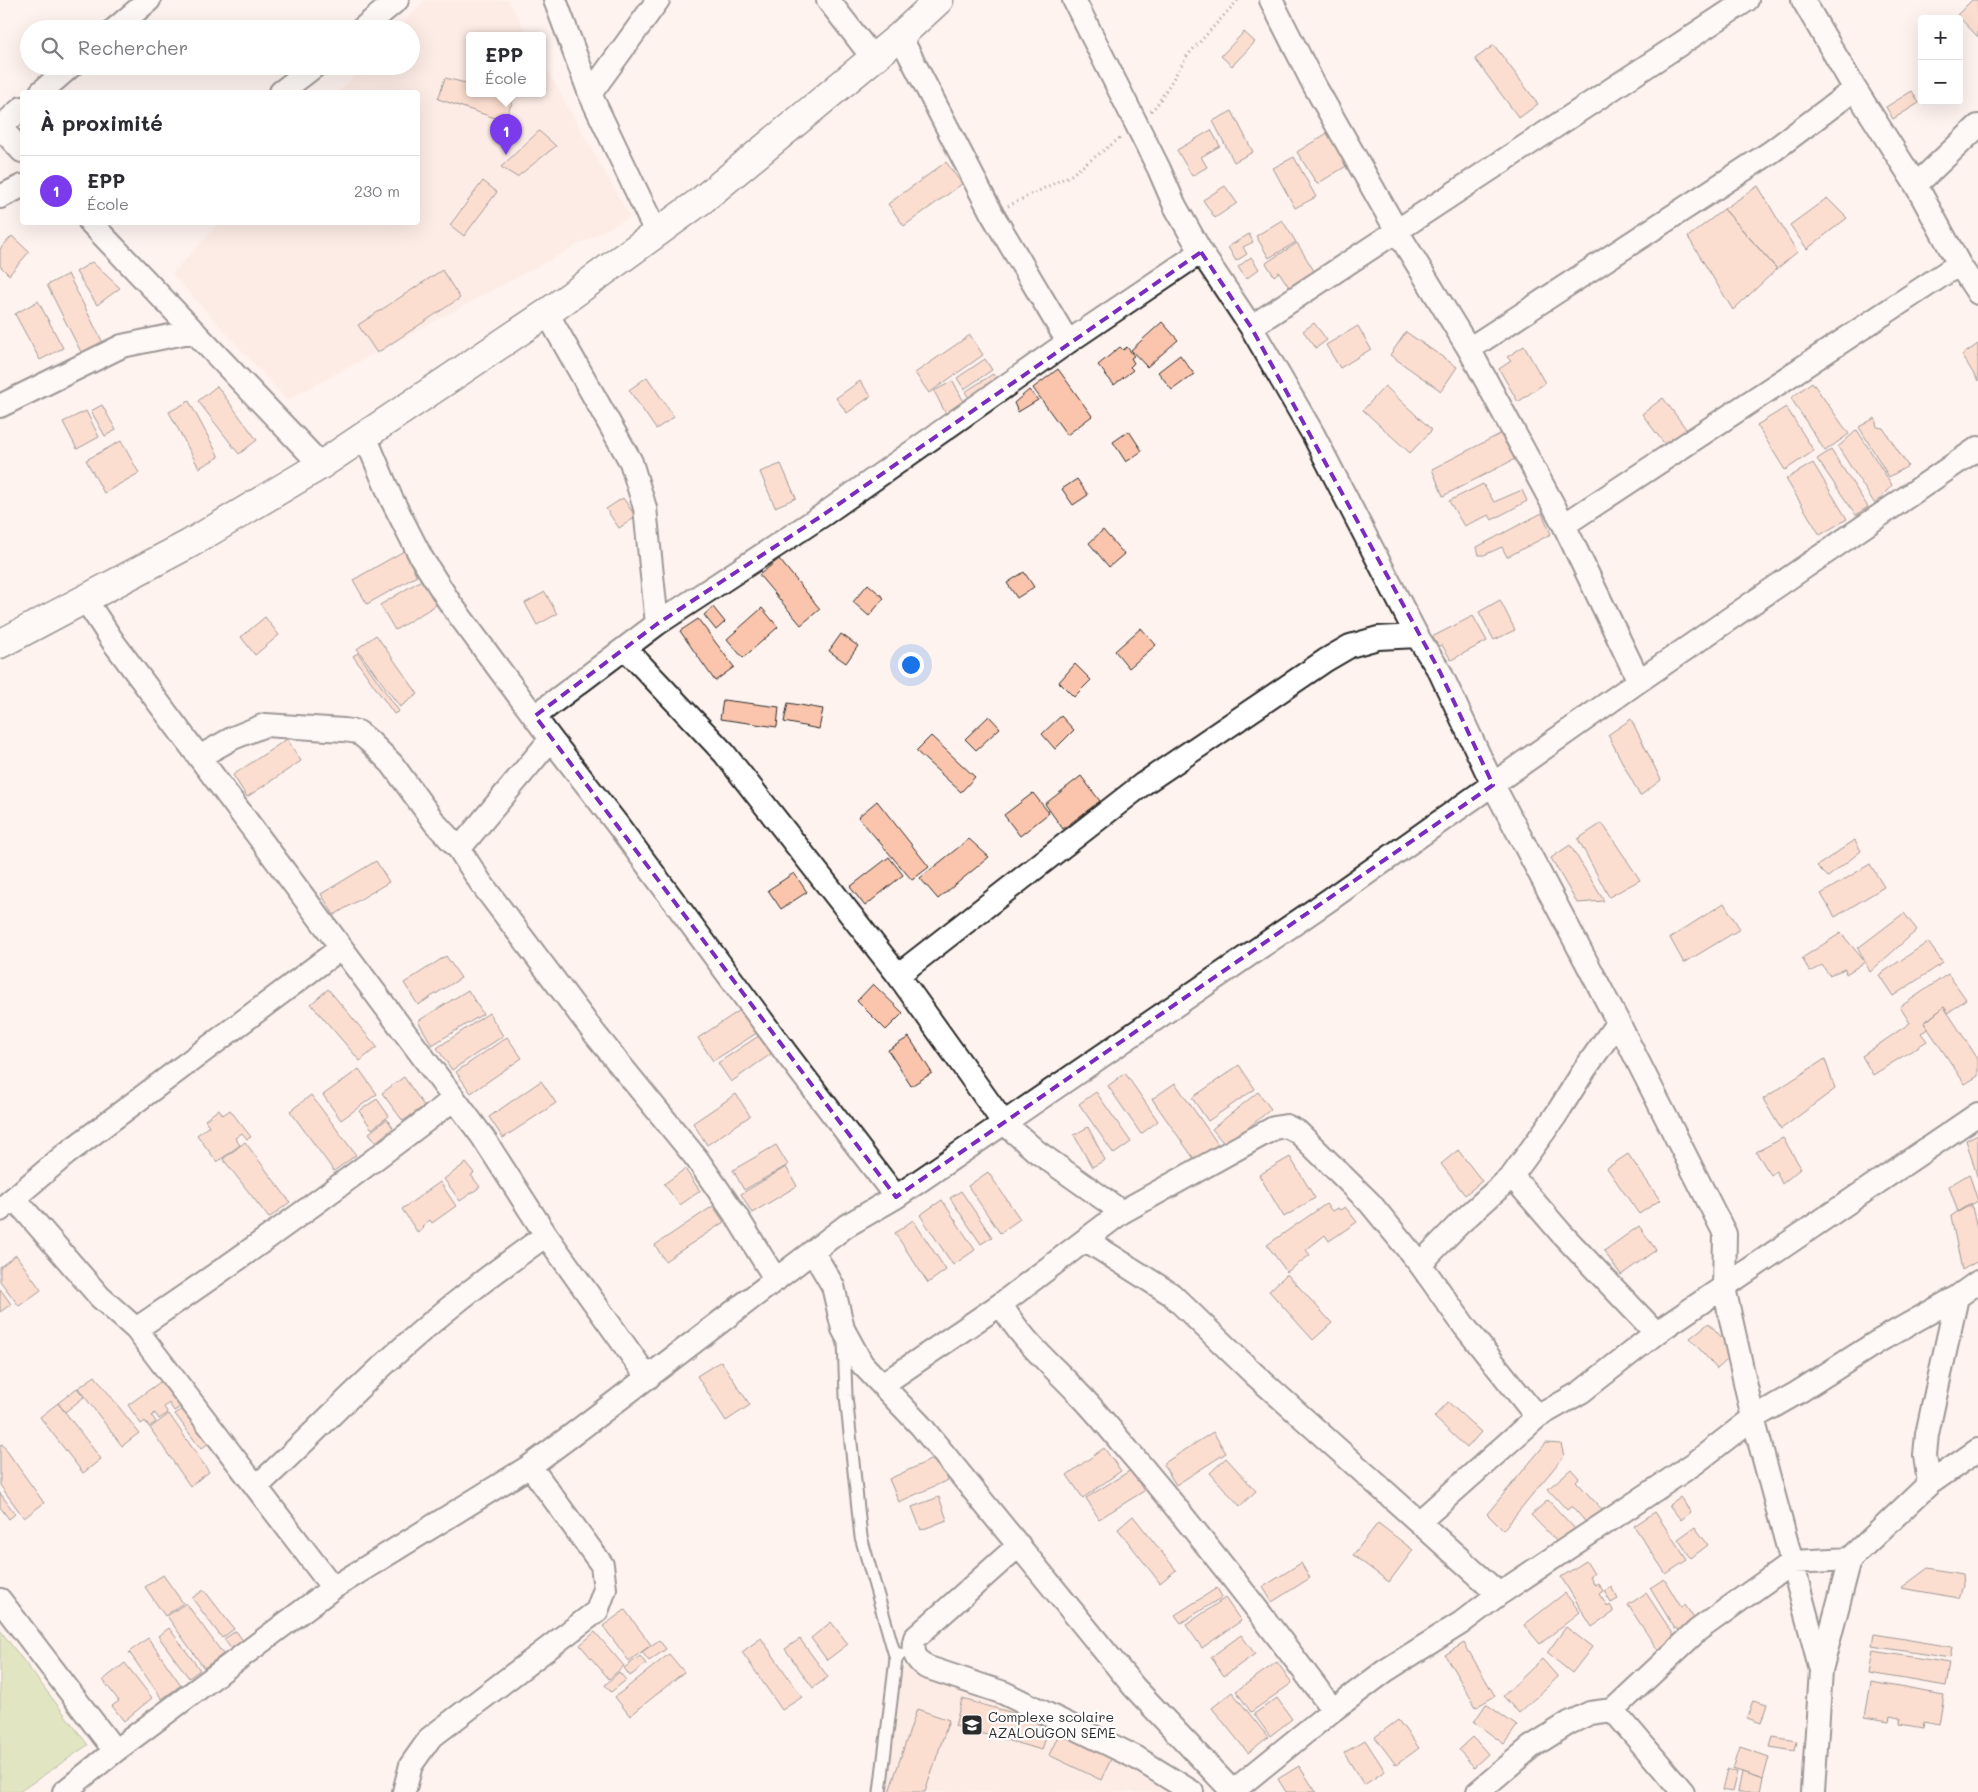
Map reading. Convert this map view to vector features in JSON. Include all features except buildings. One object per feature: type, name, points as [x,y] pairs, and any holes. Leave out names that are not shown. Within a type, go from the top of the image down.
[{"type":"main road","points":[[0,644],[189,544],[321,465],[547,314],[702,200],[900,36],[939,0]]},
{"type":"street","points":[[126,20],[149,0]]},
{"type":"street","points":[[373,20],[398,0]]},
{"type":"street","points":[[555,0],[590,94],[656,232]]},
{"type":"street","points":[[590,94],[658,0]]},
{"type":"street","points":[[828,0],[873,58]]},
{"type":"street","points":[[1074,0],[1159,169],[1175,206],[1201,252],[1251,327],[1313,434],[1417,636],[1440,672],[1493,785],[1618,1022],[1725,1234],[1724,1288],[1753,1418],[1821,1670]]},
{"type":"street","points":[[1271,0],[1313,83],[1397,231],[1469,349],[1564,525],[1639,681]]},
{"type":"street","points":[[1251,327],[1747,0]]},
{"type":"street","points":[[1803,0],[1855,89],[1916,185],[1959,264],[1978,293]]},
{"type":"street","points":[[900,36],[992,214],[1068,342]]},
{"type":"street","points":[[43,90],[61,75]]},
{"type":"street","points":[[284,90],[303,75]]},
{"type":"street","points":[[1469,349],[1771,152],[1855,89]]},
{"type":"street","points":[[20,110],[0,127],[20,149]]},
{"type":"street","points":[[1916,185],[1978,126]]},
{"type":"street","points":[[0,196],[20,187]]},
{"type":"street","points":[[97,225],[321,465]]},
{"type":"street","points":[[535,716],[657,624],[823,515],[1068,342],[1201,252]]},
{"type":"street","points":[[1564,525],[1959,264]]},
{"type":"street","points":[[547,314],[631,462],[645,508],[657,624]]},
{"type":"street","points":[[0,406],[122,346],[194,331]]},
{"type":"street","points":[[365,436],[391,498],[421,557],[450,604],[535,716],[550,739],[618,824],[780,1045],[896,1197]]},
{"type":"street","points":[[64,1792],[114,1751],[333,1588],[530,1466],[846,1226],[896,1197],[1329,900],[1639,681],[1978,448]]},
{"type":"street","points":[[85,599],[114,643],[482,1136],[546,1235],[648,1378]]},
{"type":"street","points":[[898,975],[1143,784],[1326,660],[1350,646],[1378,638],[1417,636]]},
{"type":"street","points":[[626,648],[724,753],[898,975],[1003,1122],[1036,1151],[1122,1212]]},
{"type":"street","points":[[199,757],[233,738],[265,725],[358,732],[370,742],[392,764],[435,823],[459,849],[481,882],[595,1034],[697,1159],[737,1217],[776,1280]]},
{"type":"street","points":[[459,849],[550,739]]},
{"type":"street","points":[[333,1588],[136,1329],[7,1205],[66,1154],[341,948]]},
{"type":"street","points":[[1420,1264],[1460,1223],[1512,1176],[1556,1115],[1618,1022]]},
{"type":"street","points":[[136,1329],[240,1258],[363,1169],[454,1099]]},
{"type":"street","points":[[1419,1522],[1537,1417],[1581,1392],[1656,1333],[1978,1114]]},
{"type":"street","points":[[882,1385],[1001,1304],[1122,1212],[1274,1128],[1286,1126],[1298,1132],[1370,1203],[1420,1264],[1464,1327],[1537,1417]]},
{"type":"street","points":[[1512,1176],[1561,1233],[1656,1333]]},
{"type":"street","points":[[256,1487],[294,1453],[351,1395],[417,1335],[468,1293],[546,1235]]},
{"type":"street","points":[[1086,1240],[1170,1294],[1253,1373],[1499,1594]]},
{"type":"street","points":[[813,1252],[833,1286],[843,1329],[862,1364],[921,1426],[1134,1687],[1232,1792],[1332,1710],[1385,1671],[1461,1623],[1499,1594],[1695,1463],[1753,1418],[1797,1393],[1877,1342],[1957,1297],[1978,1282]]},
{"type":"street","points":[[1929,1484],[1925,1455],[1927,1434],[1957,1297]]},
{"type":"street","points":[[1001,1304],[1019,1330],[1080,1394],[1173,1502],[1259,1611],[1332,1710]]},
{"type":"street","points":[[1813,1792],[1821,1670],[1850,1559],[1929,1484],[1978,1450]]},
{"type":"street","points":[[404,1792],[411,1765],[430,1738],[596,1611],[605,1589],[602,1566],[530,1466]]},
{"type":"street","points":[[1019,1545],[915,1638],[914,1654],[926,1667],[1004,1693],[1137,1758],[1192,1792]]},
{"type":"street","points":[[1478,1792],[1531,1747],[1569,1723],[1590,1713],[1613,1710],[1698,1630],[1793,1562],[1850,1559]]},
{"type":"street","points":[[0,1600],[114,1751]]},
{"type":"street","points":[[1613,1710],[1683,1792]]},
{"type":"lane","points":[[843,1329],[846,1396],[861,1537],[896,1659],[880,1792]]},
{"type":"lane","points":[[896,1659],[915,1638]]},
{"type":"highlighted area","points":[[1201,252],[1251,327],[1440,672],[1493,785],[896,1197],[535,716],[657,624],[823,515]]},
{"type":"shaded area","points":[[425,0],[508,0],[526,32],[466,32],[466,97],[546,97],[546,68],[630,217],[287,400],[172,274],[217,225],[420,225],[420,90],[341,90],[355,75],[420,75],[420,20],[406,20]]},
{"type":"shaded area","name":"Complexe scolaire AZALOUGON SEME","points":[[908,1664],[1024,1706],[1174,1792],[877,1792],[886,1697]]},
{"type":"green space","points":[[0,1630],[88,1745],[19,1792],[0,1792]]},
{"type":"place","name":"EPP","points":[[506,155]]},
{"type":"place","name":"Complexe scolaire AZALOUGON SEME","points":[[972,1725]]}]
